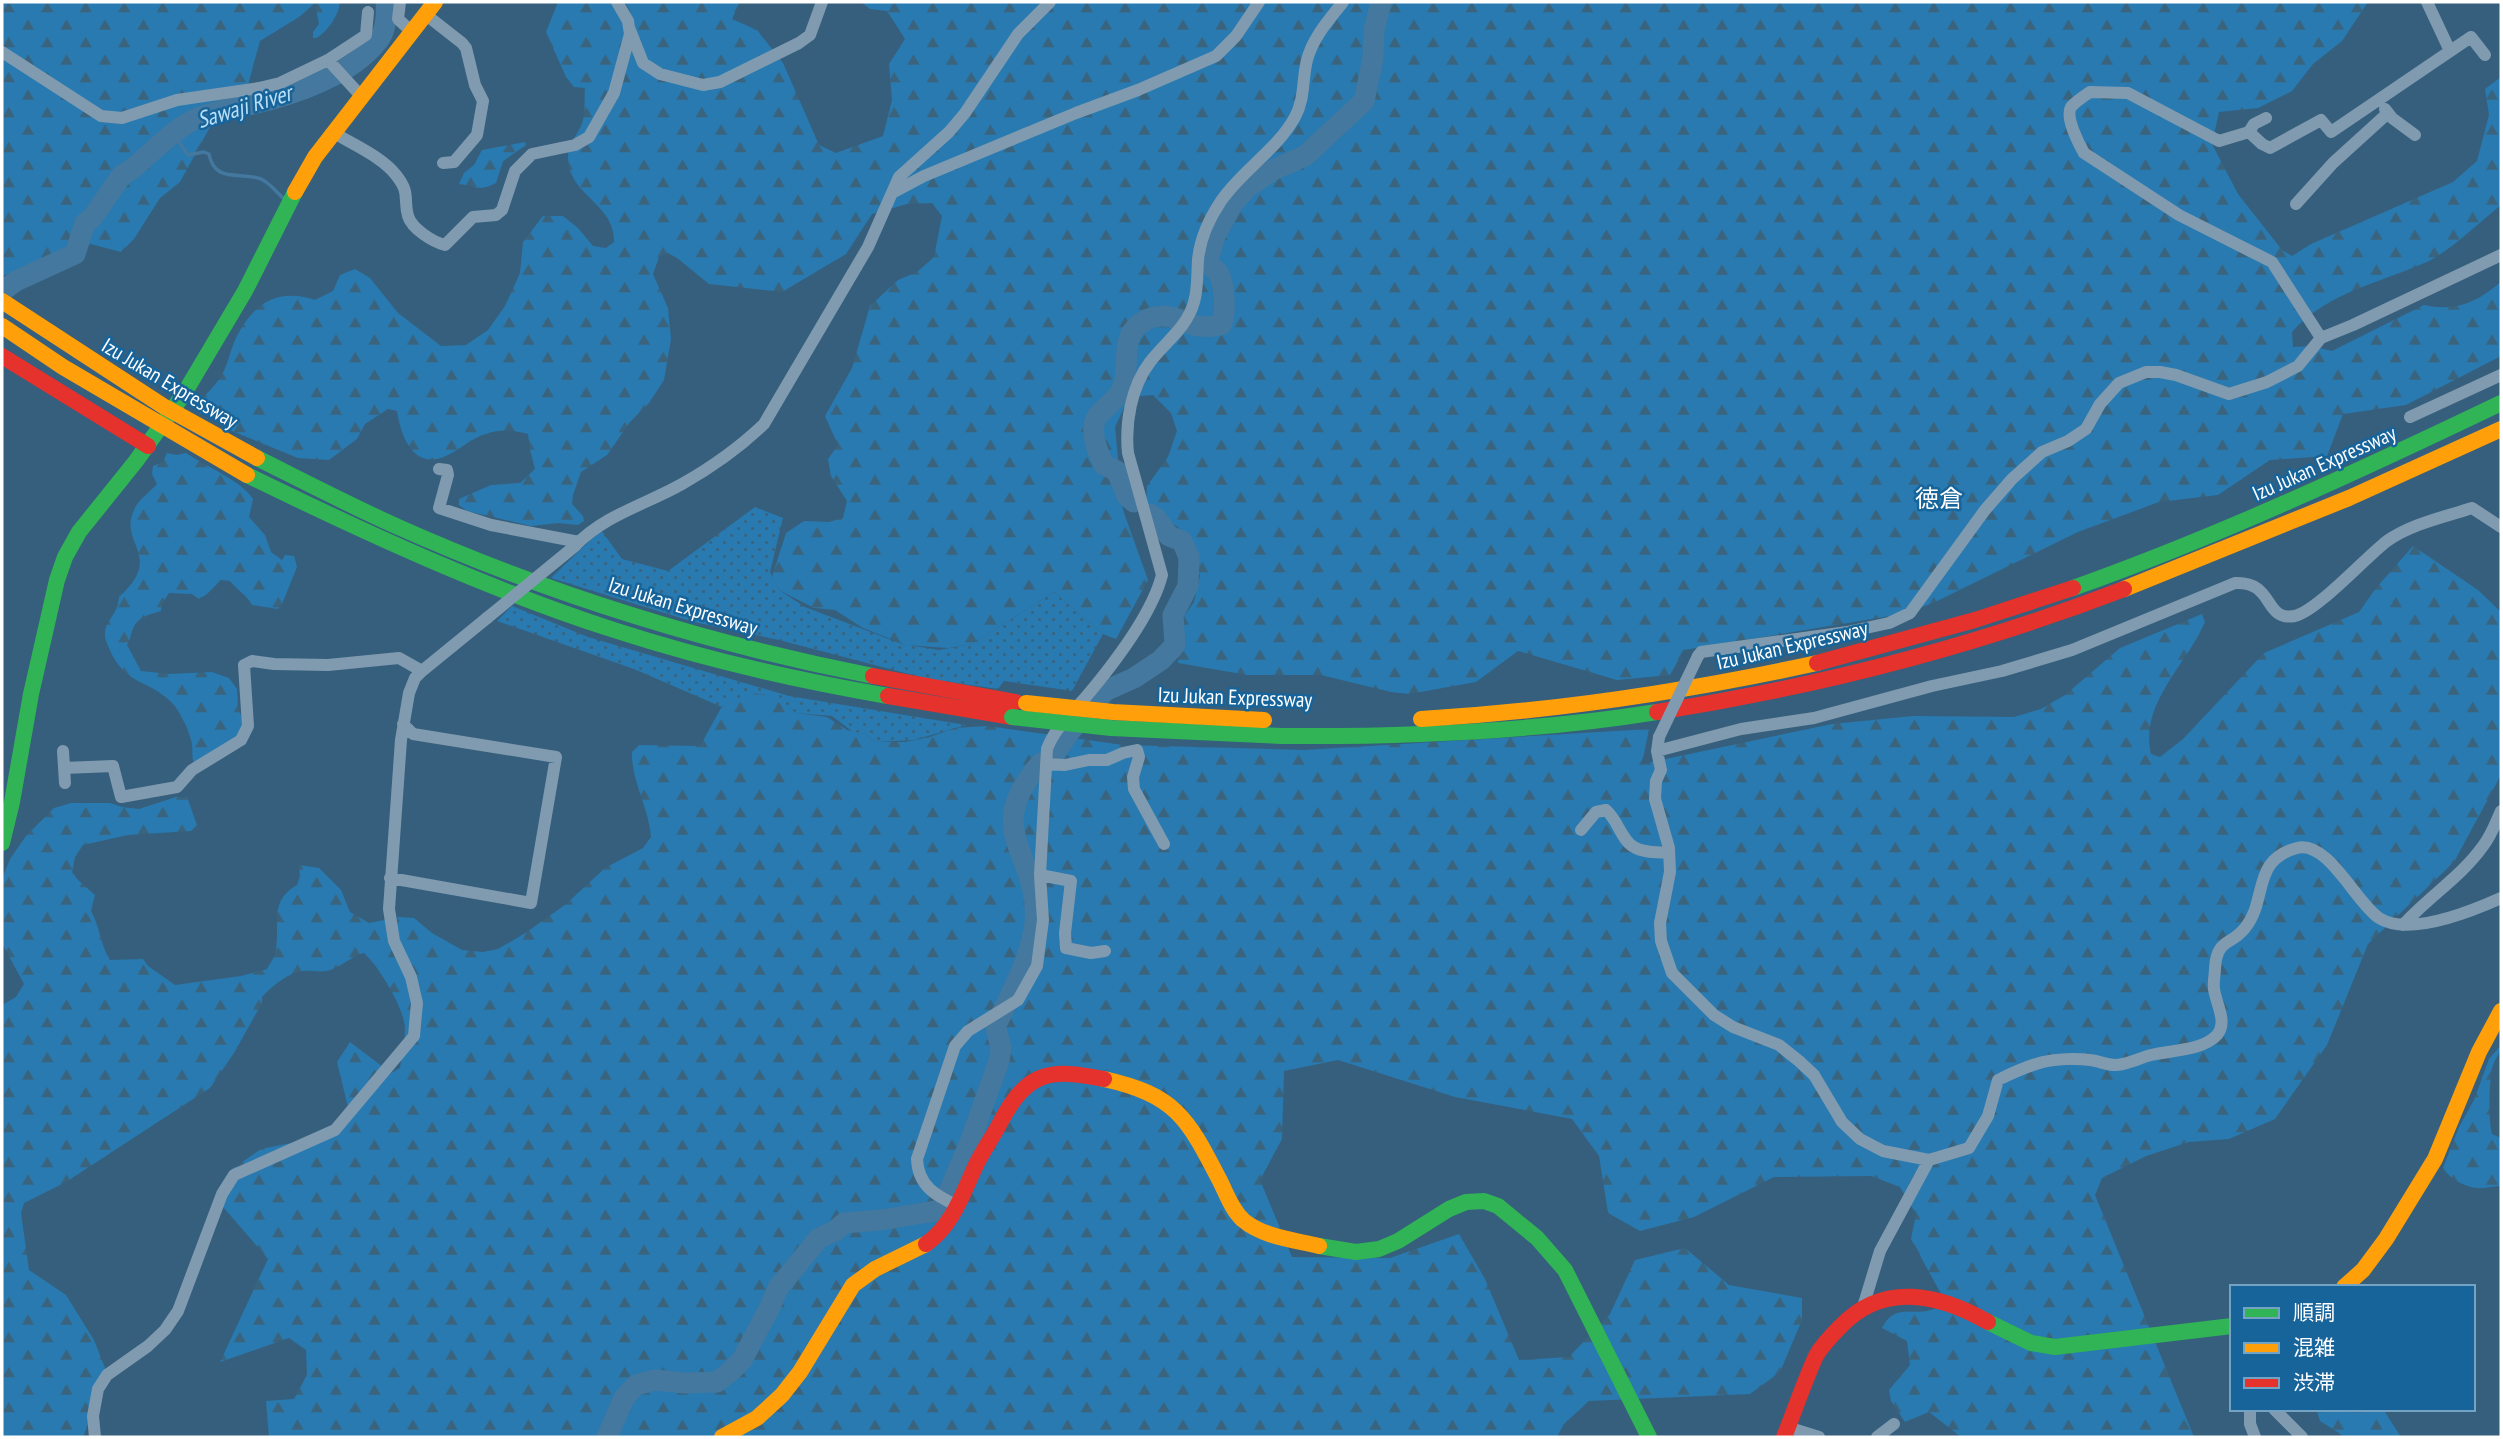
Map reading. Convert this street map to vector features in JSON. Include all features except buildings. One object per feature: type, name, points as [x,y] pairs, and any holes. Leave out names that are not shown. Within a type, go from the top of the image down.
[{"type":"main road","points":[[2,843],[12,803],[31,694],[57,580],[65,557],[79,532],[148,446],[185,392],[246,291],[292,198],[316,157],[430,8]]},
{"type":"main road","name":"Izu Jukan Expressway","points":[[2,301],[56,339],[163,406],[257,458],[443,546],[665,625],[764,653],[1111,728],[1283,729],[1401,735],[1519,729],[1616,718],[1711,703],[1836,677],[1951,647],[2031,622],[2156,577],[2402,475],[2500,429]]},
{"type":"main road","name":"Izu Jukan Expressway","points":[[2,326],[97,388],[247,475],[438,565],[566,614],[657,643],[851,691],[1014,709]]},
{"type":"main road","points":[[2,356],[148,446]]},
{"type":"main road","points":[[2405,449],[2501,393]]},
{"type":"main road","name":"Izu Jukan Expressway","points":[[1283,729],[1518,712],[1707,686],[1832,660],[1946,629],[2064,591],[2151,559],[2283,505],[2501,403]]},
{"type":"main road","points":[[2346,1285],[2364,1270],[2435,1159],[2479,1052],[2501,1011]]},
{"type":"main road","points":[[722,1437],[760,1416],[778,1402],[853,1284],[880,1266],[918,1251],[943,1230],[958,1206],[981,1155],[1017,1095],[1026,1085],[1037,1079],[1065,1073],[1134,1087],[1157,1094],[1172,1103],[1195,1135],[1236,1212],[1246,1222],[1260,1229],[1336,1250],[1372,1251],[1389,1247],[1461,1204],[1485,1201],[1497,1205],[1530,1231],[1565,1270],[1649,1437]]},
{"type":"main road","points":[[1786,1432],[1817,1355],[1827,1340],[1844,1321],[1863,1307],[1888,1297],[1928,1297],[1966,1309],[2003,1331],[2031,1343],[2055,1347],[2230,1326]]},
{"type":"street","points":[[400,2],[398,19],[411,32]]},
{"type":"street","points":[[617,2],[643,63],[660,74],[703,85],[720,82],[799,43],[810,35],[822,2]]},
{"type":"street","points":[[94,1437],[93,1416],[98,1389],[107,1375],[148,1346],[165,1330],[178,1311],[222,1194],[234,1175],[335,1130],[414,1036],[417,1003],[411,977],[394,941],[388,909],[403,724],[415,678],[577,544],[621,513],[681,485],[718,462],[764,424],[868,247],[899,177],[965,113],[1018,34],[1050,2]]},
{"type":"street","points":[[892,193],[924,176],[1216,56],[1236,36],[1259,2]]},
{"type":"street","points":[[958,1206],[927,1188],[917,1169],[917,1159],[955,1046],[968,1031],[1018,1000],[1037,966],[1043,920],[1040,875],[1047,749],[1051,737],[1119,655],[1138,626],[1162,575],[1128,453],[1126,436],[1129,410],[1149,362],[1183,324],[1191,310],[1199,257],[1208,224],[1223,198],[1285,134],[1297,115],[1304,94],[1311,49],[1319,33],[1343,2]]},
{"type":"street","points":[[2427,2],[2450,51]]},
{"type":"street","points":[[430,8],[466,48],[472,78],[483,101],[477,135],[454,162],[443,163]]},
{"type":"street","points":[[2,52],[101,116],[122,118],[177,100],[259,88],[335,68],[366,35],[368,12]]},
{"type":"street","points":[[333,132],[390,169],[405,191],[408,217],[412,224],[426,236],[445,245],[473,218],[496,215],[502,210],[515,171],[532,154],[575,145],[589,137],[614,93],[623,66],[630,29]]},
{"type":"street","points":[[2249,132],[2270,148],[2320,120],[2331,132],[2471,37],[2485,55]]},
{"type":"street","points":[[335,68],[362,96]]},
{"type":"street","points":[[2266,118],[2254,124],[2249,132],[2219,141],[2128,93],[2090,92],[2071,107],[2069,115],[2084,153],[2179,215],[2272,262],[2321,338]]},
{"type":"street","points":[[2378,100],[2388,113],[2415,135]]},
{"type":"street","points":[[2296,204],[2333,163],[2388,113]]},
{"type":"street","points":[[2501,255],[2321,338],[2298,366],[2267,382],[2229,394],[2160,372],[2146,372],[2119,383],[2100,404],[2086,429],[2068,441],[2042,452],[2012,478],[1985,510],[1910,613],[1889,623],[1847,632],[1701,652],[1659,737],[1657,751],[1661,770],[1656,780],[1655,799],[1669,853],[1670,873],[1660,923],[1661,941],[1672,973],[1714,1015],[1733,1027],[1779,1045],[1799,1060],[1814,1074],[1842,1122],[1860,1139],[1883,1151],[1930,1160],[1969,1148],[1988,1116],[1998,1080],[2019,1070],[2054,1061],[2093,1060],[2101,1064],[2129,1064],[2150,1055],[2211,1040],[2219,1032],[2222,1022],[2214,989],[2216,954],[2245,929],[2266,870],[2281,853],[2301,847],[2319,852],[2379,918],[2403,925],[2444,920],[2501,898]]},
{"type":"street","points":[[2410,417],[2501,375]]},
{"type":"street","points":[[439,469],[447,470],[448,475],[439,508],[491,525],[577,544]]},
{"type":"street","points":[[1657,751],[1741,729],[1814,718],[1933,686],[2002,671],[2072,650],[2235,583],[2249,582],[2260,588],[2277,613],[2298,616],[2388,541],[2411,528],[2472,508],[2501,527]]},
{"type":"street","points":[[64,768],[113,766],[121,797],[177,787],[192,770],[240,740],[248,726],[244,665],[252,661],[328,665],[399,658],[422,671]]},
{"type":"street","points":[[390,878],[531,904],[556,757],[413,734],[403,724]]},
{"type":"street","points":[[1046,764],[1065,765],[1088,760],[1107,760],[1137,750],[1139,757],[1133,777],[1134,789],[1164,844]]},
{"type":"street","points":[[63,751],[65,783]]},
{"type":"street","points":[[1581,830],[1596,812],[1606,810],[1634,848],[1669,853]]},
{"type":"street","points":[[2403,925],[2446,886],[2484,845],[2501,811]]},
{"type":"street","points":[[1040,875],[1071,881],[1065,933],[1066,948],[1091,953],[1105,951]]},
{"type":"street","points":[[1863,1307],[1880,1251],[1930,1160]]},
{"type":"street","points":[[2250,1411],[2250,1423],[2255,1437]]},
{"type":"street","points":[[2276,1411],[2302,1437]]},
{"type":"street","points":[[1877,1437],[1894,1424]]},
{"type":"street","points":[[1786,1432],[1819,1437]]},
{"type":"green space","points":[[2,2],[340,2],[332,22],[317,38],[313,38],[313,32],[319,24],[315,3],[299,17],[260,41],[246,92],[326,66],[341,83],[210,127],[180,182],[160,198],[134,239],[121,252],[91,244],[2,276]]},
{"type":"green space","points":[[558,2],[740,2],[732,19],[757,30],[783,63],[819,145],[836,153],[883,136],[892,100],[889,64],[905,39],[887,11],[870,9],[861,2],[2368,2],[2342,41],[2313,64],[2292,91],[2258,108],[2219,112],[2212,144],[2238,194],[2282,250],[2292,256],[2311,244],[2453,182],[2477,161],[2489,115],[2485,89],[2501,77],[2501,205],[2438,256],[2339,297],[2306,318],[2292,332],[2293,347],[2311,346],[2332,351],[2424,305],[2446,307],[2465,304],[2501,282],[2501,356],[2406,405],[2343,414],[2327,456],[2270,460],[2218,495],[2159,502],[2078,532],[1933,603],[1902,614],[1684,650],[1670,675],[1617,680],[1518,651],[1476,682],[1409,694],[1321,675],[1247,675],[1178,663],[1182,619],[1194,602],[1200,576],[1195,558],[1179,528],[1146,504],[1147,486],[1168,457],[1177,431],[1171,413],[1153,395],[1129,397],[1115,427],[1123,510],[1148,580],[1116,639],[1103,634],[1054,592],[972,644],[948,648],[906,645],[863,628],[835,610],[814,608],[779,590],[772,577],[786,533],[804,521],[829,522],[843,518],[847,501],[831,476],[828,459],[838,445],[825,416],[852,368],[870,306],[898,280],[917,272],[934,257],[942,216],[932,203],[907,204],[872,214],[846,254],[782,292],[709,284],[668,253],[659,257],[653,274],[668,308],[671,339],[664,380],[607,455],[581,472],[572,504],[583,516],[584,521],[578,525],[558,523],[531,526],[467,511],[459,505],[459,499],[491,485],[520,483],[535,469],[528,434],[491,432],[448,455],[426,459],[411,449],[406,441],[397,411],[388,409],[365,424],[357,439],[329,460],[298,458],[232,431],[221,419],[200,413],[198,403],[223,373],[243,326],[259,307],[268,301],[290,296],[315,300],[333,291],[340,275],[355,269],[370,278],[398,313],[441,346],[466,345],[488,330],[505,306],[520,273],[523,242],[543,216],[563,216],[578,228],[593,246],[606,248],[614,242],[608,219],[579,186],[569,166],[569,149],[584,118],[585,88],[574,87],[566,77],[546,32]]},
{"type":"green space","points":[[525,142],[526,145],[503,161],[496,183],[481,188],[459,184],[482,150]]},
{"type":"green space","points":[[167,453],[186,453],[248,492],[253,499],[249,517],[265,535],[271,552],[282,560],[285,555],[294,556],[297,567],[278,609],[252,605],[230,581],[221,580],[199,599],[192,594],[169,593],[161,611],[145,617],[135,625],[127,645],[141,671],[169,674],[212,672],[229,678],[237,689],[243,731],[236,743],[195,765],[192,744],[177,709],[165,696],[122,669],[105,637],[119,597],[132,583],[139,570],[140,560],[131,531],[131,520],[137,505],[157,484],[152,474],[153,466],[163,462]]},
{"type":"green space","points":[[755,507],[783,518],[770,572],[779,590],[805,607],[902,644],[939,650],[972,644],[1054,592],[1103,634],[1072,691],[1004,681],[998,689],[928,679],[779,640],[694,622],[551,578],[601,530],[622,559],[668,571]]},
{"type":"green space","points":[[2413,546],[2478,590],[2501,612],[2501,775],[2454,862],[2368,944],[2327,1045],[2275,1119],[2229,1139],[2189,1142],[2146,1156],[2102,1178],[2095,1195],[2194,1437],[1961,1437],[1929,1412],[1905,1422],[1891,1401],[1889,1390],[1910,1365],[1907,1341],[1882,1328],[1892,1315],[1931,1310],[1946,1303],[1911,1239],[1916,1214],[1900,1187],[1871,1176],[1774,1177],[1694,1217],[1640,1231],[1608,1213],[1599,1156],[1572,1119],[1455,1097],[1338,1060],[1284,1071],[1282,1139],[1260,1180],[1292,1257],[1390,1258],[1459,1234],[1485,1279],[1519,1360],[1569,1357],[1610,1314],[1635,1260],[1685,1248],[1729,1285],[1802,1298],[1802,1320],[1780,1372],[1750,1394],[1589,1401],[1564,1424],[1557,1437],[269,1437],[266,1401],[294,1399],[307,1375],[306,1350],[289,1338],[220,1362],[268,1259],[217,1200],[232,1169],[261,1149],[321,1137],[349,1111],[337,1062],[350,1042],[391,1073],[400,1068],[405,1029],[401,1011],[377,968],[364,953],[331,970],[292,974],[270,989],[262,997],[262,1003],[234,1053],[210,1088],[66,1182],[24,1203],[21,1213],[29,1270],[66,1295],[94,1340],[107,1373],[83,1437],[2,1437],[2,1005],[16,997],[24,984],[2,943],[2,879],[10,859],[26,836],[54,808],[71,803],[110,803],[139,809],[176,797],[187,797],[197,825],[191,831],[128,835],[83,845],[75,857],[72,872],[95,895],[91,911],[110,960],[143,959],[148,966],[175,985],[241,976],[267,969],[276,952],[279,905],[288,891],[297,885],[299,865],[319,868],[341,890],[350,912],[369,923],[399,917],[414,918],[432,933],[462,950],[483,952],[498,949],[527,932],[566,904],[605,868],[643,848],[651,837],[632,763],[632,752],[639,745],[700,746],[721,708],[749,693],[770,695],[796,713],[827,717],[847,730],[865,734],[875,742],[905,742],[954,728],[987,726],[1123,745],[1304,750],[1649,729],[1642,764],[1832,724],[1913,716],[2014,717],[2041,709],[2065,695],[2120,648],[2202,614],[2205,622],[2158,701],[2152,718],[2149,736],[2151,754],[2160,757],[2183,739],[2264,653],[2359,612]]},
{"type":"green space","points":[[512,606],[588,637],[789,696],[966,725],[914,740],[875,742],[865,734],[853,732],[832,716],[796,713],[780,703],[747,700],[722,707],[634,669],[497,621]]},
{"type":"green space","points":[[2501,1045],[2493,1065],[2490,1119],[2492,1134],[2501,1138],[2501,1186],[2472,1187],[2462,1184],[2443,1168],[2459,1127],[2474,1100],[2489,1059]]},
{"type":"green space","points":[[2317,1411],[2384,1411],[2401,1437],[2343,1437],[2320,1421]]},
{"type":"waterway","name":"Sawaji River","points":[[2,291],[16,281],[75,254],[85,223],[92,218],[122,175],[191,121],[302,90],[359,60],[382,34],[386,21],[386,2]]},
{"type":"waterway","points":[[1190,324],[1213,326],[1221,325],[1223,320],[1221,279],[1208,260],[1215,236],[1233,203],[1248,187],[1275,169],[1305,156],[1364,101],[1373,58],[1374,30],[1381,2]]},
{"type":"waterway","points":[[174,135],[188,155],[204,152],[209,154],[212,163],[223,173],[261,179],[283,198]]},
{"type":"waterway","points":[[1134,502],[1127,496],[1117,471],[1104,465],[1096,446],[1094,425],[1100,413],[1122,389],[1126,375],[1127,348],[1132,332],[1138,325],[1154,317],[1178,319]]},
{"type":"waterway","points":[[1055,753],[1105,691],[1134,678],[1161,660],[1175,645],[1173,615],[1188,586],[1189,557],[1182,541],[1169,536],[1150,514]]},
{"type":"waterway","points":[[607,1437],[624,1398],[636,1385],[655,1380],[717,1382],[731,1371],[742,1360],[778,1288],[819,1238],[835,1231],[844,1223],[941,1210],[970,1142],[999,1061],[1001,1048],[997,1023],[1020,974],[1033,936],[1034,899],[1013,825],[1015,807],[1023,787],[1041,763]]},
{"type":"traffic: fast","points":[[2,843],[31,694],[57,580],[65,557],[79,532],[136,461],[185,392],[245,291],[295,192]]},
{"type":"traffic: fast","points":[[2073,588],[2182,547],[2289,501],[2501,403]]},
{"type":"traffic: fast","points":[[257,458],[453,551],[570,595],[751,649],[873,676]]},
{"type":"traffic: fast","points":[[247,475],[428,559],[567,614],[648,641],[715,659],[784,676],[888,696]]},
{"type":"traffic: fast","points":[[1282,736],[1517,729],[1657,712]]},
{"type":"traffic: fast","points":[[1012,717],[1111,728],[1282,736]]},
{"type":"traffic: fast","points":[[1319,1246],[1356,1252],[1379,1249],[1466,1202],[1484,1201],[1498,1206],[1537,1238],[1565,1270],[1649,1437]]},
{"type":"traffic: fast","points":[[1988,1322],[2031,1343],[2055,1347],[2230,1326]]},
{"type":"traffic: slow","points":[[295,192],[315,157],[435,2]]},
{"type":"traffic: slow","points":[[2,301],[163,406],[257,458]]},
{"type":"traffic: slow","points":[[2,326],[63,367],[247,475]]},
{"type":"traffic: slow","points":[[2124,589],[2349,498],[2501,429]]},
{"type":"traffic: slow","points":[[1421,719],[1522,711],[1620,699],[1817,663]]},
{"type":"traffic: slow","points":[[1026,703],[1113,712],[1264,720]]},
{"type":"traffic: slow","points":[[2346,1285],[2363,1270],[2386,1239],[2435,1159],[2479,1052],[2501,1011]]},
{"type":"traffic: slow","points":[[1104,1079],[1147,1093],[1176,1112],[1198,1139],[1232,1206],[1243,1220],[1269,1234],[1319,1246]]},
{"type":"traffic: slow","points":[[722,1437],[757,1418],[782,1395],[800,1372],[853,1285],[875,1269],[926,1244]]},
{"type":"traffic: jam","points":[[2,356],[148,446]]},
{"type":"traffic: jam","points":[[1817,663],[1975,620],[2073,588]]},
{"type":"traffic: jam","points":[[1657,712],[1776,690],[1894,663],[2010,629],[2124,589]]},
{"type":"traffic: jam","points":[[873,676],[1016,702]]},
{"type":"traffic: jam","points":[[888,696],[1012,717]]},
{"type":"traffic: jam","points":[[926,1244],[951,1217],[980,1158],[1011,1104],[1021,1092],[1042,1077],[1055,1074],[1104,1079]]},
{"type":"traffic: jam","points":[[1784,1437],[1816,1356],[1830,1337],[1857,1312],[1874,1303],[1912,1297],[1950,1304],[1988,1322]]},
{"type":"district","name":"徳倉","points":[[1939,498]]}]
